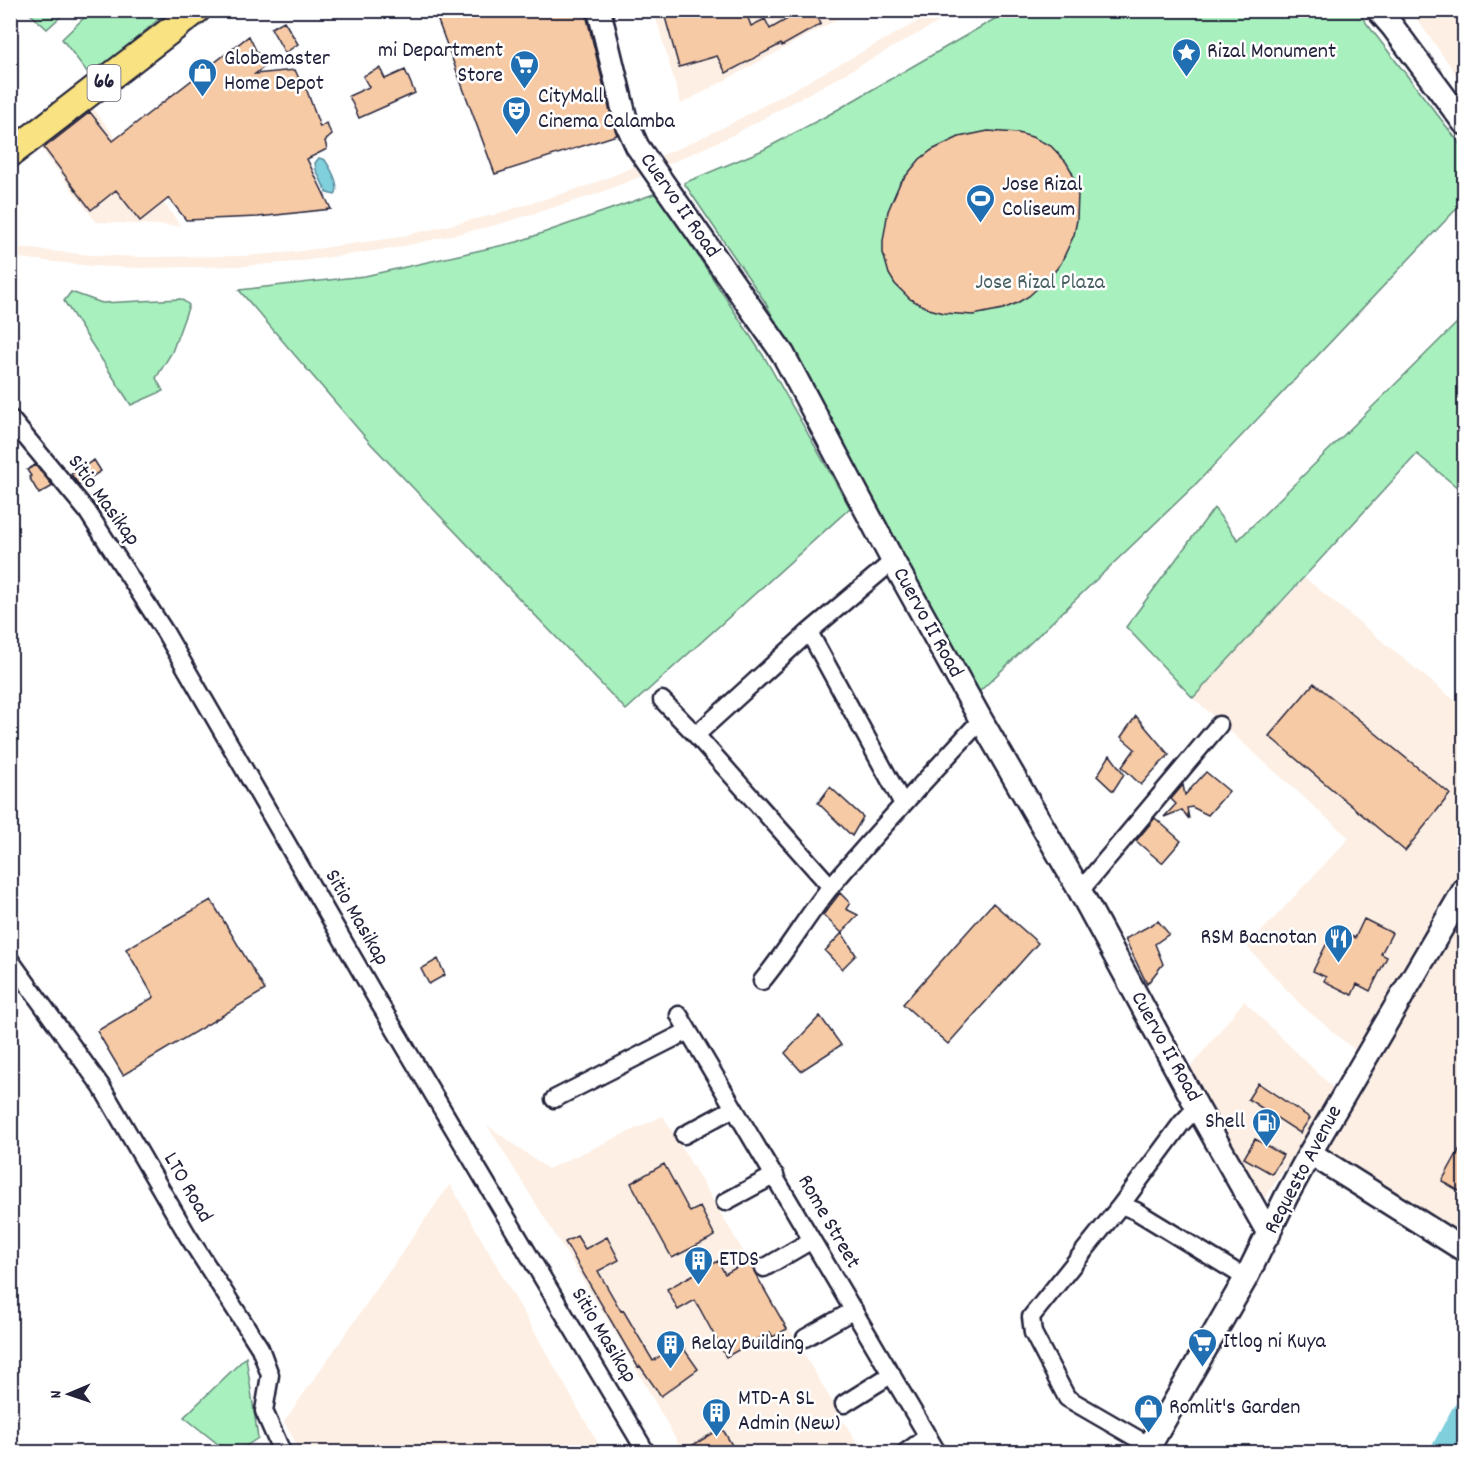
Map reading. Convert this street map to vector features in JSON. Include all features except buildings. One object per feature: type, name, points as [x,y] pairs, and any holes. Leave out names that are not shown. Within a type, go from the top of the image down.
[{"type":"main road","name":"66","points":[[10,154],[197,10]]},
{"type":"street","name":"Cuervo II Road","points":[[599,10],[627,121],[637,146],[783,354],[893,561],[981,720],[1080,891],[1269,1234]]},
{"type":"street","points":[[1378,10],[1464,123]]},
{"type":"street","name":"Sitio Masikap","points":[[10,418],[87,511],[165,632],[379,1003],[646,1452]]},
{"type":"street","points":[[696,735],[809,632],[893,561]]},
{"type":"street","points":[[809,632],[903,804]]},
{"type":"street","points":[[662,700],[831,887]]},
{"type":"street","points":[[762,981],[784,956],[831,887],[903,804],[981,720]]},
{"type":"street","points":[[1080,891],[1219,725]]},
{"type":"street","name":"Requesto Avenue","points":[[1148,1449],[1246,1278],[1310,1153],[1464,890]]},
{"type":"street","name":"LTO Road","points":[[10,960],[101,1086],[188,1236],[260,1348],[270,1375],[264,1411],[282,1452]]},
{"type":"street","name":"Rome Street","points":[[679,1015],[775,1174],[937,1452]]},
{"type":"street","points":[[554,1100],[688,1031]]},
{"type":"street","points":[[1148,1449],[1067,1398],[1033,1333],[1031,1317],[1121,1205],[1181,1124],[1197,1107]]},
{"type":"street","points":[[684,1135],[734,1108]]},
{"type":"street","points":[[1310,1153],[1464,1250]]},
{"type":"street","points":[[725,1202],[775,1174]]},
{"type":"street","points":[[1121,1205],[1136,1211],[1246,1278]]},
{"type":"street","points":[[764,1268],[813,1240]]},
{"type":"street","points":[[805,1338],[854,1310]]},
{"type":"street","points":[[844,1404],[892,1374]]},
{"type":"street","points":[[906,1452],[928,1436]]},
{"type":"shaded area","points":[[846,10],[847,14],[681,104],[654,11]]},
{"type":"shaded area","points":[[937,11],[959,11],[735,134],[594,195],[496,225],[396,248],[295,262],[244,266],[142,268],[91,266],[11,257],[11,247],[91,255],[142,257],[243,256],[294,252],[394,238],[493,215],[590,185],[684,146],[730,124]]},
{"type":"shaded area","points":[[1411,11],[1464,11],[1464,85]]},
{"type":"shaded area","points":[[91,105],[181,226],[96,222],[41,148]]},
{"type":"shaded area","points":[[1305,578],[1464,708],[1464,868],[1362,1056],[1302,1006],[1247,947],[1349,838],[1193,698]]},
{"type":"shaded area","points":[[1464,911],[1464,1238],[1326,1151]]},
{"type":"shaded area","name":"Shell","points":[[1244,1001],[1337,1092],[1262,1202],[1190,1068]]},
{"type":"shaded area","points":[[663,1116],[862,1452],[683,1452],[617,1335],[487,1125],[548,1169]]},
{"type":"shaded area","points":[[450,1184],[603,1452],[301,1452],[284,1422]]},
{"type":"green space","points":[[165,10],[166,13],[91,77],[62,39],[91,11]]},
{"type":"green space","name":"Jose Rizal Plaza","points":[[1010,10],[1357,11],[1464,149],[1464,201],[1194,486],[979,692],[839,445],[765,302],[684,183],[763,150]]},
{"type":"green space","points":[[27,11],[67,11],[47,29]]},
{"type":"green space","points":[[657,193],[766,360],[850,508],[626,710],[371,444],[239,290],[365,276],[517,242]]},
{"type":"green space","points":[[71,292],[102,303],[181,299],[189,305],[172,352],[156,378],[163,391],[131,405],[64,301]]},
{"type":"green space","points":[[1464,316],[1464,493],[1417,454],[1193,698],[1126,627],[1214,508],[1238,540]]},
{"type":"green space","points":[[246,1357],[258,1438],[237,1452],[228,1452],[184,1417]]},
{"type":"water","points":[[319,158],[325,160],[334,177],[337,187],[335,195],[327,193],[316,170],[315,163]]},
{"type":"waterway","points":[[1444,1452],[1464,1415]]},
{"type":"place","name":"Rizal Monument","points":[[1186,78]]},
{"type":"place","name":"mi Department Store","points":[[524,90]]},
{"type":"place","name":"Globemaster Home Depot","points":[[203,98]]},
{"type":"place","name":"CityMall Cinema Calamba","points":[[517,136]]},
{"type":"place","name":"Jose Rizal Coliseum","points":[[981,224]]},
{"type":"place","name":"RSM Bacnotan","points":[[1338,964]]},
{"type":"place","name":"Shell","points":[[1266,1148]]},
{"type":"place","name":"ETDS","points":[[698,1286]]},
{"type":"place","name":"Itlog ni Kuya","points":[[1202,1368]]},
{"type":"place","name":"Relay Building","points":[[670,1370]]},
{"type":"place","name":"Romlit's Garden","points":[[1148,1434]]},
{"type":"place","name":"MTD-A SL Admin (New)","points":[[717,1438]]}]
